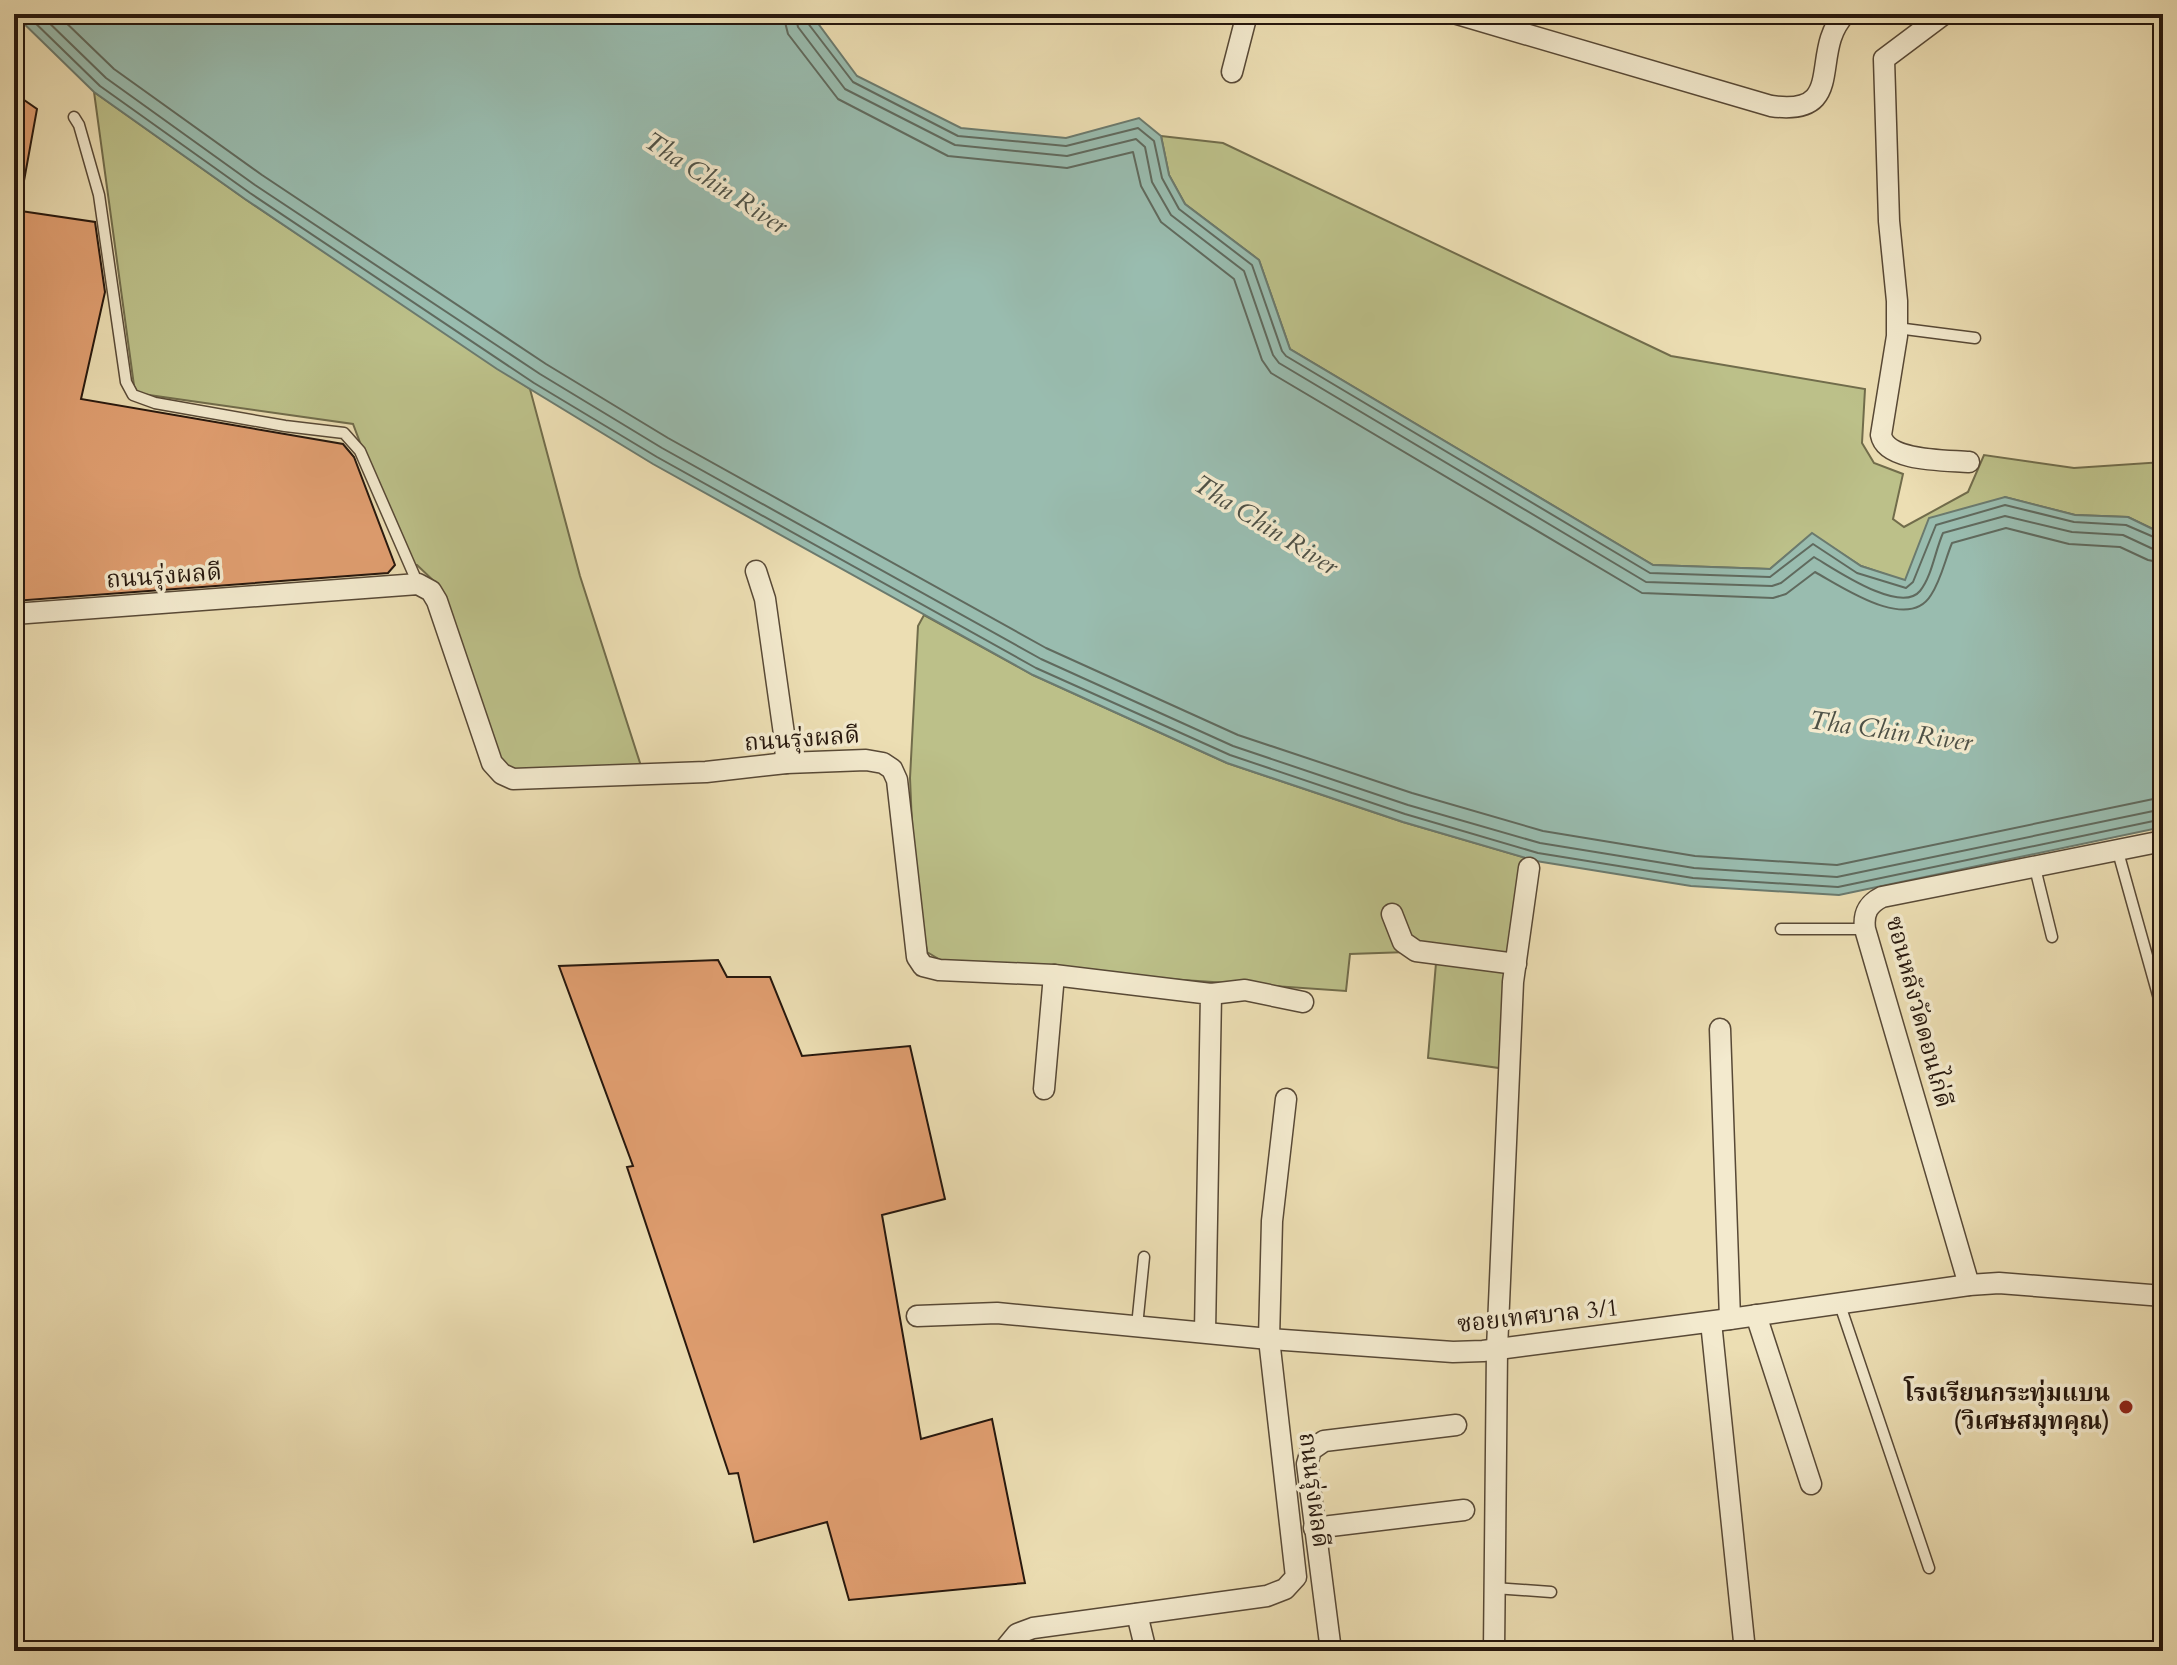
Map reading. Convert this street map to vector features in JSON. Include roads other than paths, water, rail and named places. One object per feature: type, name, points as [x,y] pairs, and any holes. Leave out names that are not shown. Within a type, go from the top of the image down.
[{"type":"street","points":[[1232,72],[1247,14]]},
{"type":"street","points":[[1457,14],[1771,106],[1791,109],[1804,107],[1817,96],[1833,30],[1845,14]]},
{"type":"street","points":[[1944,14],[1884,59],[1889,221],[1897,328],[1881,431],[1883,443],[1889,449],[1908,456],[1969,462]]},
{"type":"street","points":[[756,571],[765,599],[786,763]]},
{"type":"street","name":"ถนนรุ่งผลดี","points":[[14,614],[418,584],[431,591],[437,601],[488,756],[502,774],[520,780],[706,772],[786,763],[873,760],[883,763],[895,773],[917,957],[923,966],[939,970],[1054,975],[1211,994],[1245,990],[1303,1002]]},
{"type":"street","name":"ซอนหลังวัดดอนไก่ดี","points":[[1969,1285],[1865,929],[1865,913],[1871,903],[1882,897],[2163,841]]},
{"type":"street","points":[[1494,1651],[1497,1349],[1516,964],[1529,868]]},
{"type":"street","points":[[1392,914],[1403,942],[1416,951],[1516,964]]},
{"type":"street","points":[[1044,1089],[1054,975]]},
{"type":"street","points":[[1205,1332],[1211,994]]},
{"type":"street","points":[[1720,1029],[1720,1321],[1745,1651]]},
{"type":"street","name":"ถนนรุ่งผลดี","points":[[1003,1651],[1017,1634],[1033,1628],[1267,1596],[1285,1589],[1296,1577],[1298,1570],[1269,1339],[1272,1221],[1286,1099]]},
{"type":"street","name":"ซอยเทศบาล 3/1","points":[[917,1316],[997,1313],[1269,1339],[1453,1352],[1720,1321],[1969,1285],[1999,1283],[2163,1296]]},
{"type":"street","points":[[1756,1315],[1811,1484]]},
{"type":"street","points":[[1331,1651],[1314,1528],[1308,1456],[1316,1445],[1324,1441],[1456,1425]]},
{"type":"street","points":[[1314,1528],[1464,1510]]},
{"type":"street","points":[[1137,1614],[1146,1651]]},
{"type":"lane","points":[[74,117],[99,195],[129,390],[133,395],[155,403],[344,433],[360,451],[418,584]]},
{"type":"lane","points":[[1897,328],[1975,338]]},
{"type":"lane","points":[[2118,852],[2163,1013]]},
{"type":"lane","points":[[2035,868],[2052,937]]},
{"type":"lane","points":[[1781,929],[1865,929]]},
{"type":"lane","points":[[1137,1326],[1144,1257]]},
{"type":"lane","points":[[1839,1302],[1929,1568]]},
{"type":"lane","points":[[1494,1588],[1551,1592]]},
{"type":"water","name":"Tha Chin River","points":[[14,14],[811,14],[857,76],[961,128],[1066,138],[1139,118],[1161,136],[1169,175],[1185,204],[1259,260],[1290,349],[1653,565],[1770,569],[1812,533],[1861,566],[1905,580],[1929,518],[2005,497],[2075,515],[2128,517],[2163,534],[2163,827],[1839,895],[1691,886],[1536,861],[1403,822],[1227,763],[1033,675],[653,464],[497,369],[245,199],[94,92]]},
{"type":"place","name":"โรงเรียนกระทุ่มแบน (วิเศษสมุทคุณ)","points":[[2126,1407]]}]
